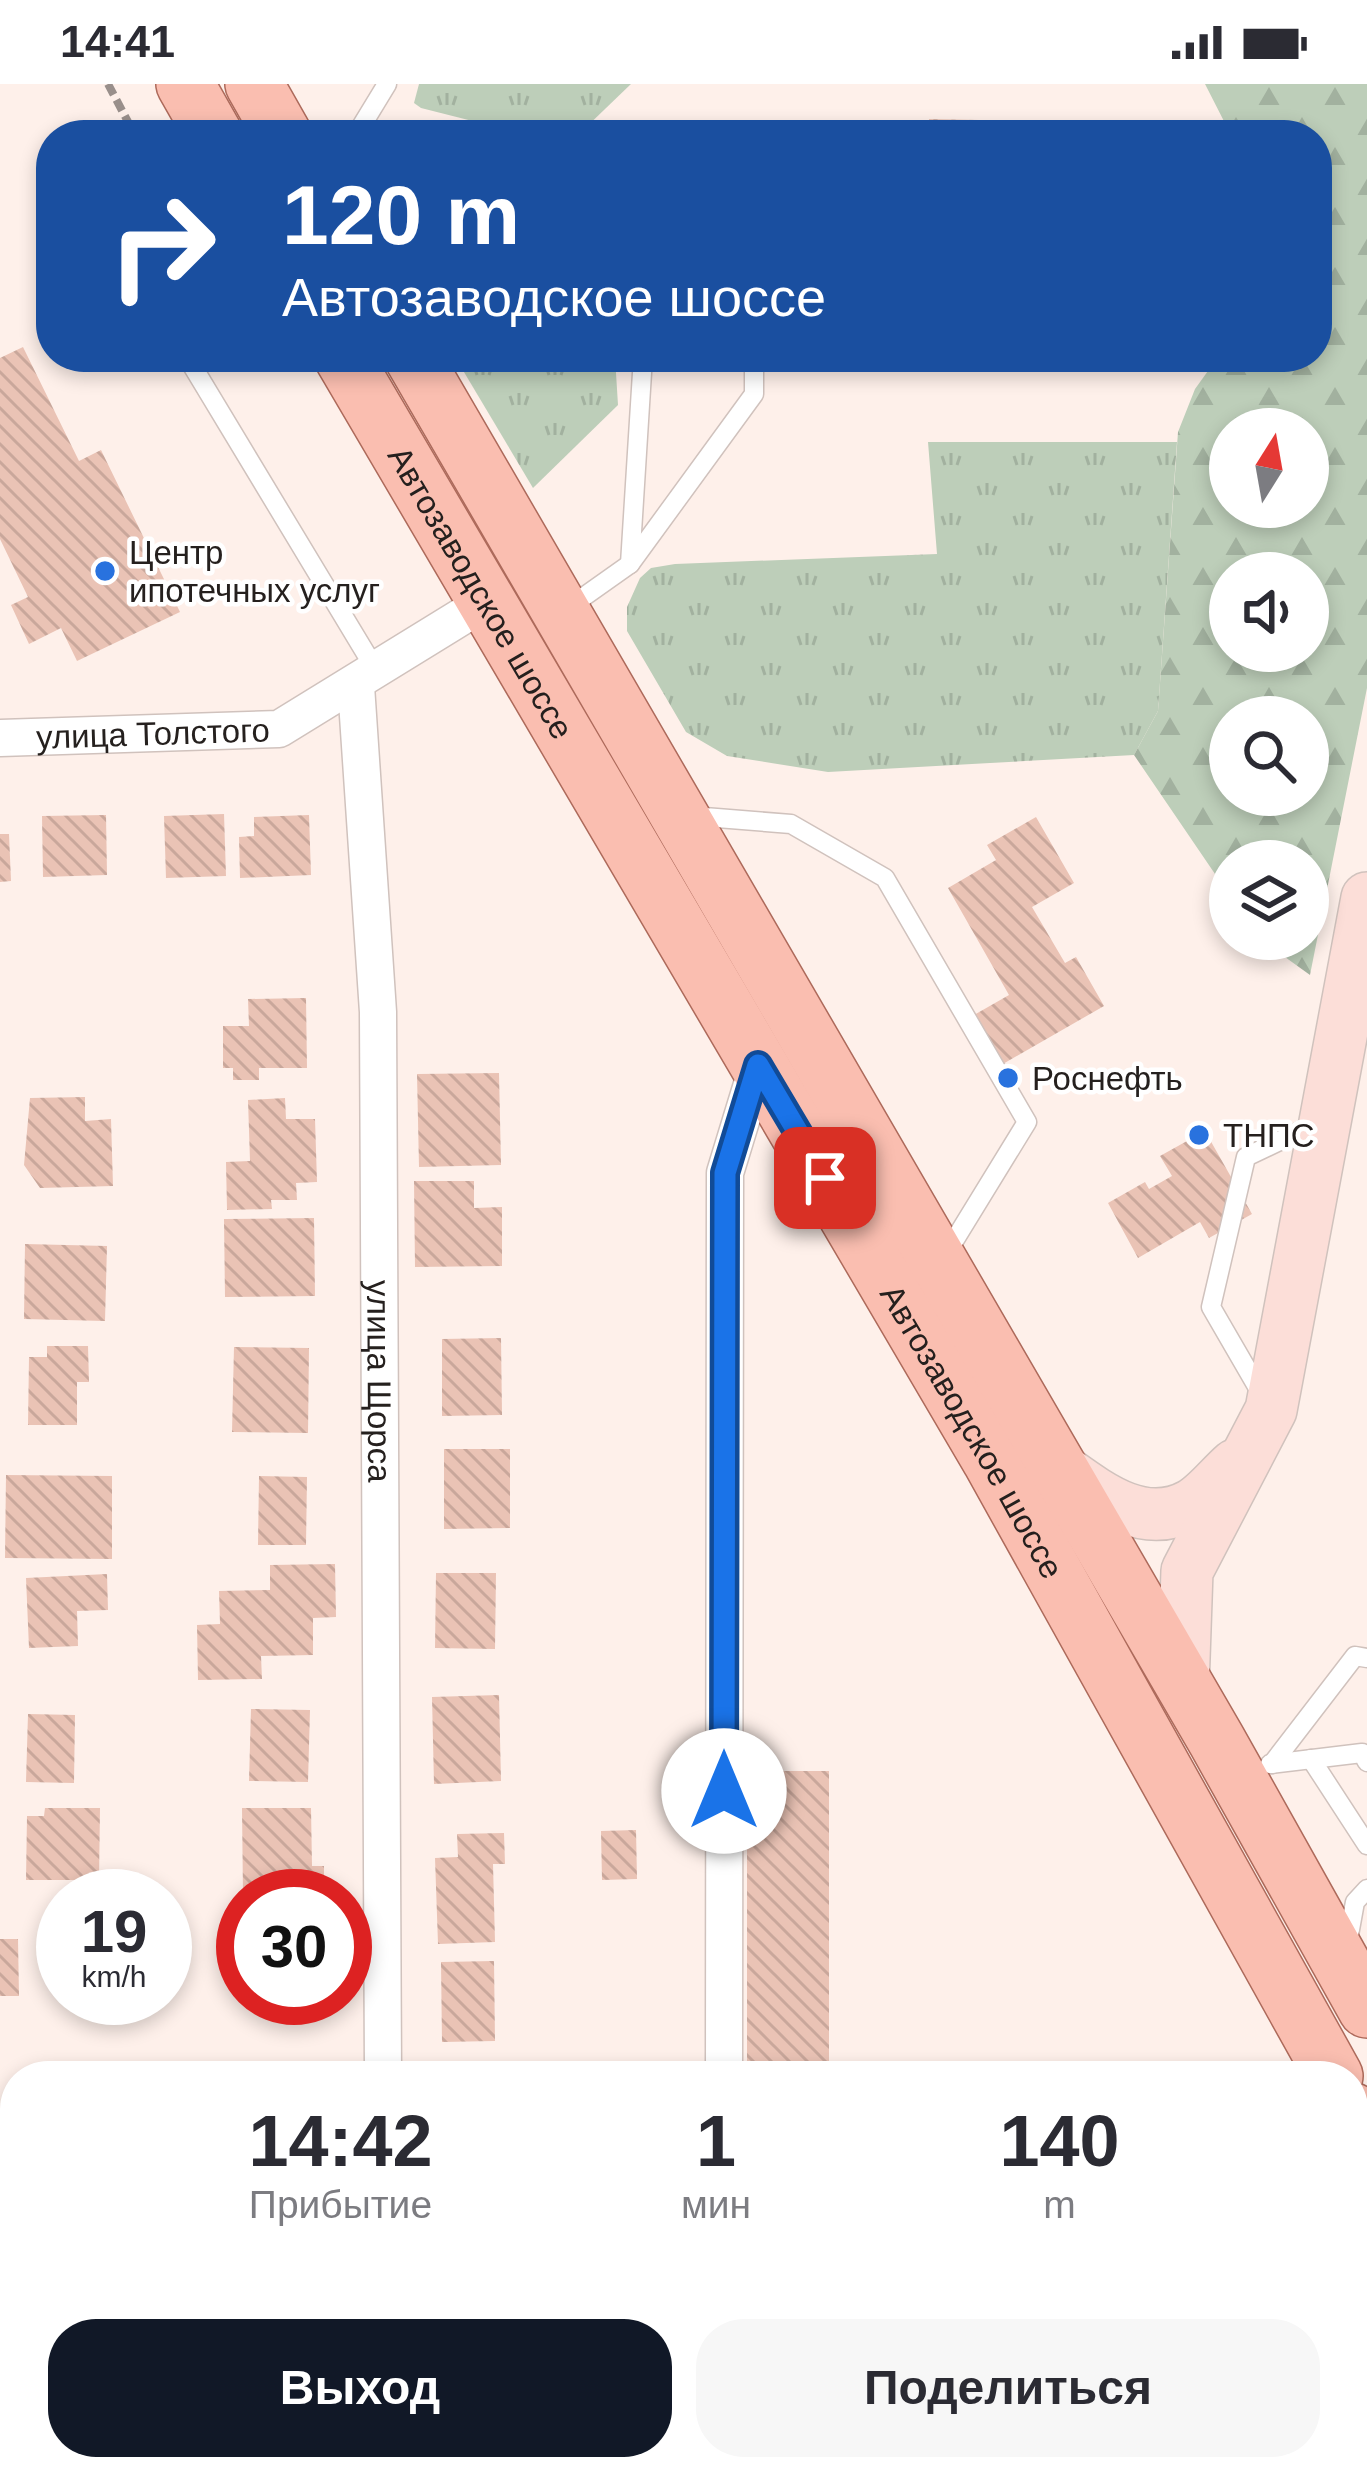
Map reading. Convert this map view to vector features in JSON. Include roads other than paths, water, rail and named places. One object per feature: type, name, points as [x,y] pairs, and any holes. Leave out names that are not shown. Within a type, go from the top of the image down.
[{"type":"main road","points":[[185,84],[205,120]]},
{"type":"main road","points":[[254,84],[274,120]]},
{"type":"main road","name":"Автозаводское шоссе","points":[[352,372],[991,1460],[1326,2061]]},
{"type":"main road","name":"Автозаводское шоссе","points":[[422,372],[1183,1687],[1251,1764],[1355,1989]]},
{"type":"main road","points":[[1183,1687],[1186,1571],[1262,1429],[1367,898]]},
{"type":"main road","name":"Автозаводское шоссе","points":[[1058,1467],[1116,1508],[1150,1514],[1190,1506],[1262,1429]]},
{"type":"main road","points":[[991,1460],[1056,1544],[1083,1569],[1122,1581],[1186,1571]]},
{"type":"street","name":"улица Толстого","points":[[0,738],[279,729],[487,601]]},
{"type":"street","name":"улица Щорса","points":[[366,679],[378,1012],[383,2061]]},
{"type":"street","points":[[724,2061],[725,1173],[758,1065]]},
{"type":"lane","points":[[365,120],[387,84]]},
{"type":"lane","points":[[195,372],[366,679]]},
{"type":"lane","points":[[630,564],[642,372]]},
{"type":"lane","points":[[561,612],[630,564],[754,394],[754,372]]},
{"type":"lane","points":[[679,814],[791,824],[884,878],[1027,1122],[940,1263]]},
{"type":"lane","points":[[1262,1429],[1211,1307],[1246,1157],[1325,1119]]},
{"type":"lane","points":[[1251,1764],[1355,1656],[1367,1658]]},
{"type":"lane","points":[[1251,1764],[1365,1751]]},
{"type":"lane","points":[[1310,1759],[1367,1846]]},
{"type":"lane","points":[[1355,1989],[1354,1902],[1367,1889]]},
{"type":"place","name":"Центр ипотечных услуг","points":[[105,571]]},
{"type":"place","name":"Роснефть","points":[[1008,1078]]},
{"type":"place","name":"ТНПС","points":[[1199,1135]]}]
